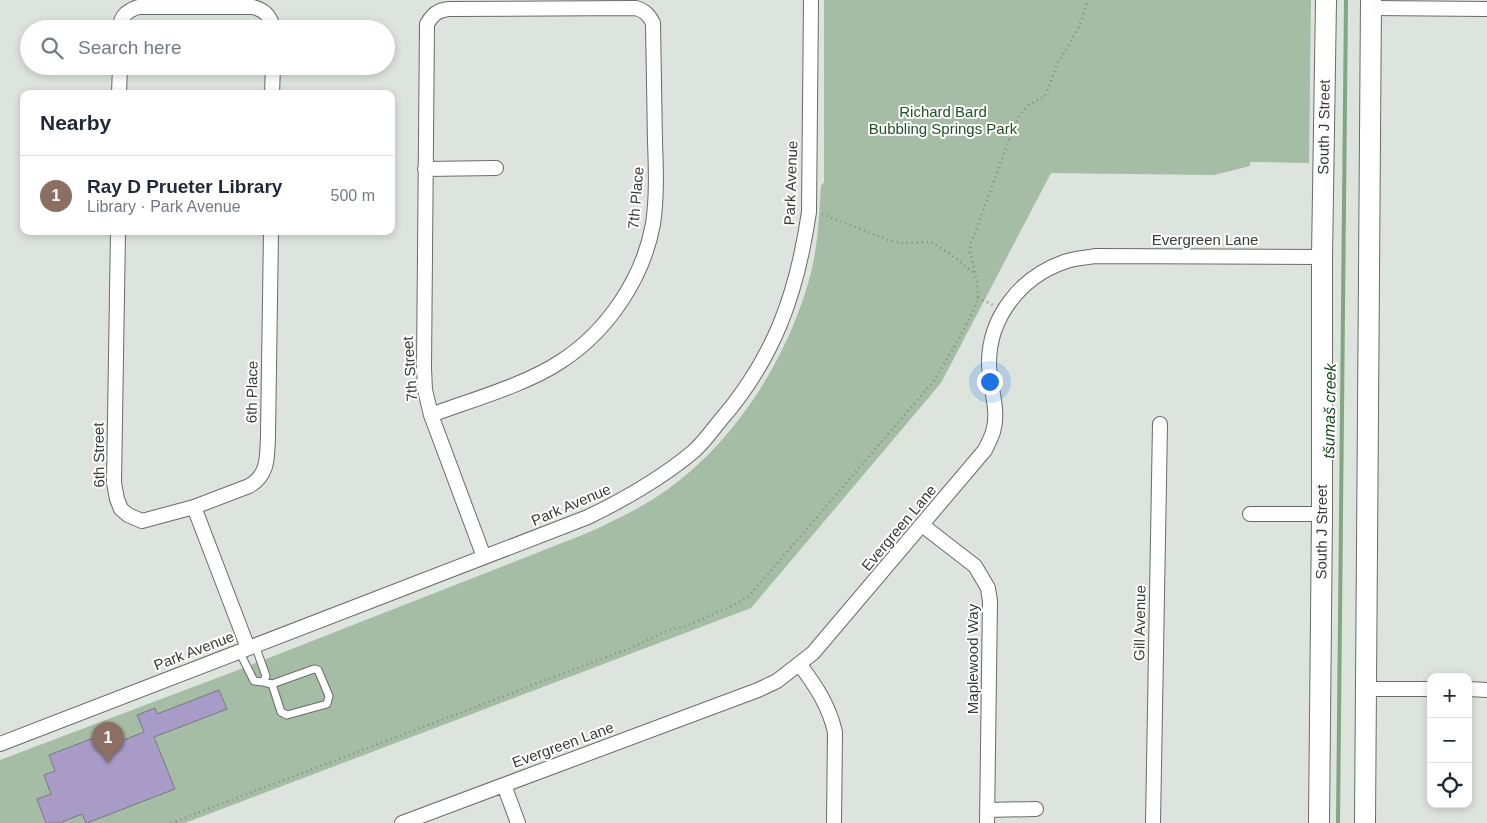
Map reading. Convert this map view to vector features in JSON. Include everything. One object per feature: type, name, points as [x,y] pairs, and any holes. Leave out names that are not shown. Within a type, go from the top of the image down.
[{"type":"street","name":"Park Avenue","points":[[0,744],[588,517],[625,499],[695,450],[741,396],[762,363],[783,322],[794,287],[809,212],[811,0]]},
{"type":"street","name":"South J Street","points":[[1319,823],[1322,257],[1326,0]]},
{"type":"street","points":[[121,20],[128,11],[138,7],[197,3],[262,9],[271,20]]},
{"type":"street","name":"7th Street","points":[[484,557],[431,415],[425,390],[427,24],[432,16],[440,10],[561,4]]},
{"type":"street","name":"7th Place","points":[[431,415],[528,379],[560,362],[585,344],[621,302],[630,287],[647,246],[656,195],[653,24],[650,16],[636,8],[561,4]]},
{"type":"street","points":[[1365,823],[1371,4],[1487,9]]},
{"type":"street","points":[[119,90],[120,75]]},
{"type":"street","points":[[272,90],[273,75]]},
{"type":"street","points":[[425,169],[496,168]]},
{"type":"street","name":"6th Street","points":[[118,235],[114,483],[117,499],[121,509],[128,515],[142,521],[194,507]]},
{"type":"street","name":"6th Place","points":[[194,507],[256,482],[262,476],[266,465],[271,235]]},
{"type":"street","name":"Evergreen Lane","points":[[402,823],[758,690],[777,681],[800,665],[813,653],[985,450],[993,431],[995,410],[989,366],[994,331],[1004,310],[1023,286],[1043,271],[1066,261],[1095,256],[1322,257]]},
{"type":"street","name":"Gill Avenue","points":[[1153,823],[1160,424]]},
{"type":"street","points":[[194,507],[248,648]]},
{"type":"street","points":[[1250,514],[1322,514]]},
{"type":"street","name":"Maplewood Way","points":[[922,525],[975,566],[988,588],[990,601],[987,816]]},
{"type":"street","points":[[800,665],[819,690],[832,718],[834,732],[834,823]]},
{"type":"street","points":[[1366,689],[1427,689]]},
{"type":"street","points":[[1472,689],[1487,690]]},
{"type":"street","points":[[504,784],[518,823]]},
{"type":"street","points":[[987,816],[1036,809]]},
{"type":"lane","points":[[248,648],[254,681],[272,684],[314,669],[318,670],[329,696],[327,704],[286,715],[281,712],[272,684]]},
{"type":"lane","points":[[248,648],[266,676],[263,682]]},
{"type":"path","points":[[171,823],[638,645],[666,631],[686,626],[734,605],[749,596],[933,382],[976,306],[978,298],[970,252],[971,242],[1010,133],[1023,110],[1045,96],[1058,62],[1080,24],[1088,0]]},
{"type":"path","points":[[809,212],[820,213],[888,240],[901,243],[931,242],[949,253],[974,273]]},
{"type":"path","points":[[978,298],[1004,310]]},
{"type":"green space","name":"Richard Bard Bubbling Springs Park","points":[[824,0],[1311,0],[1309,163],[1250,162],[1250,166],[1214,175],[1051,173],[941,383],[751,608],[185,823],[0,823],[0,760],[246,667],[585,534],[626,515],[650,501],[679,481],[705,458],[730,431],[752,402],[771,371],[801,306],[811,273],[817,241],[821,186],[824,182]]},
{"type":"building","points":[[219,690],[227,709],[154,737],[175,789],[87,823],[82,814],[60,823],[46,823],[37,799],[51,794],[44,775],[55,771],[49,755],[104,734],[109,746],[144,732],[137,715],[155,708],[157,714]]},
{"type":"waterway","name":"tšumaš creek","points":[[1338,823],[1346,0]]},
{"type":"place","name":"Ray D Prueter Library","points":[[108,763]]}]
